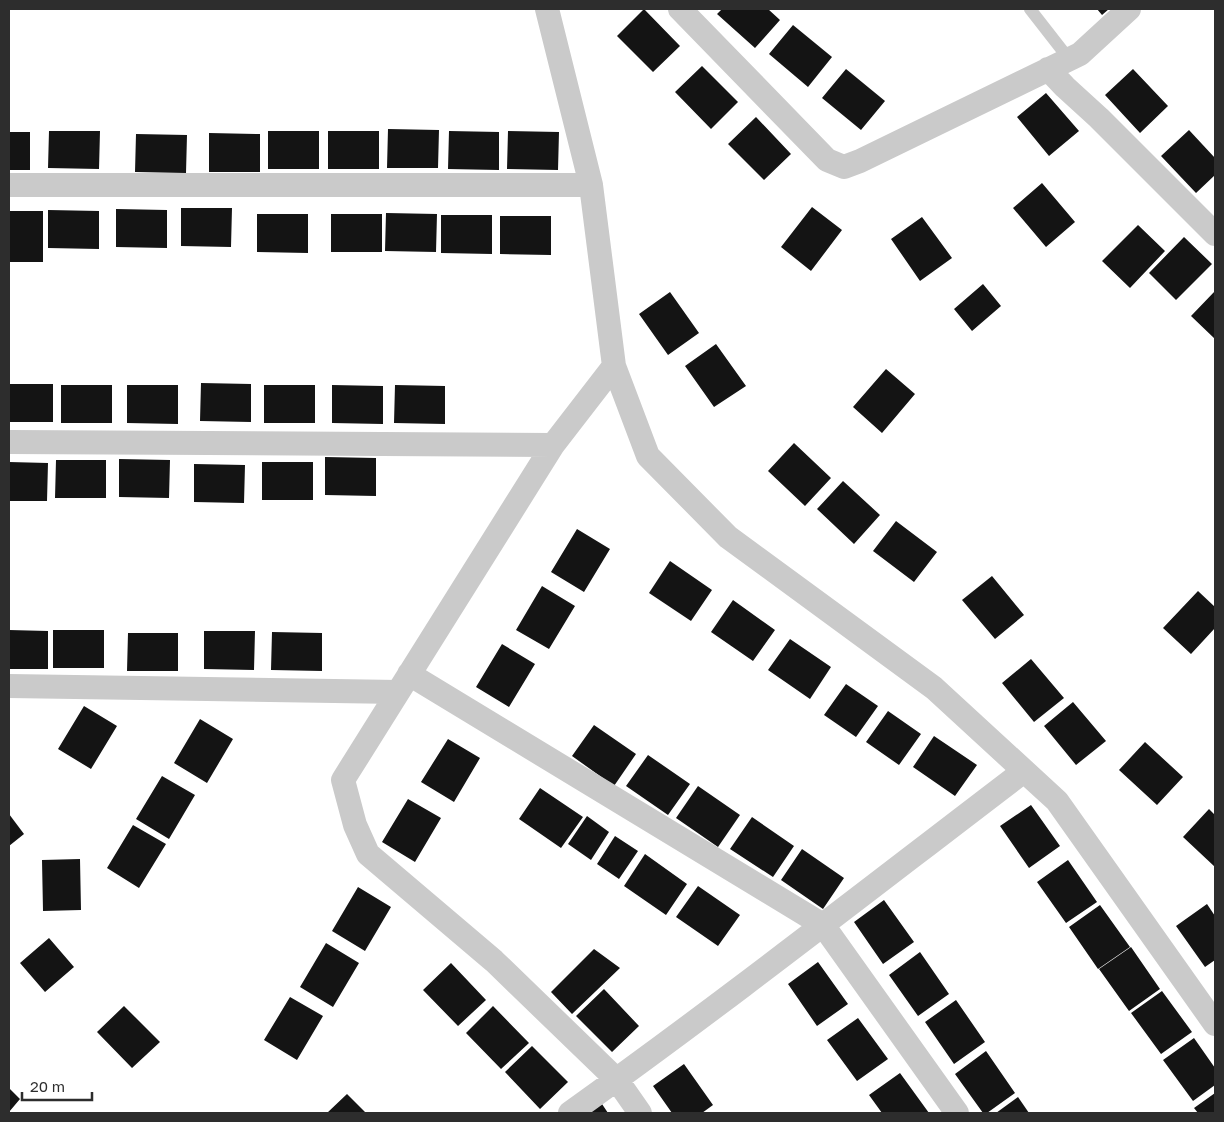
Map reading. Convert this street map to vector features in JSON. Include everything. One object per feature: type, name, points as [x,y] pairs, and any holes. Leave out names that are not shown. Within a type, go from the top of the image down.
[{"type":"street","points":[[547,9],[591,185],[614,366],[648,456],[728,537],[934,688],[1057,801],[1215,1024]]},
{"type":"street","points":[[680,9],[827,160],[844,167],[1080,54],[1129,9]]},
{"type":"street","points":[[1058,64],[1065,87],[1099,118],[1215,234]]},
{"type":"street","points":[[9,185],[591,185]]},
{"type":"street","points":[[614,366],[553,445],[343,780],[354,825],[368,854],[494,961],[617,1080],[640,1113]]},
{"type":"street","points":[[9,442],[553,445]]},
{"type":"street","points":[[9,686],[404,683],[823,925],[957,1113]]},
{"type":"street","points":[[570,1113],[617,1080],[823,925],[1024,770]]},
{"type":"lane","points":[[1030,9],[1058,64]]},
{"type":"building","points":[[644,9],[680,46],[653,72],[617,36]]},
{"type":"building","points":[[722,9],[768,9],[780,20],[755,48],[717,14]]},
{"type":"building","points":[[1097,9],[1109,9],[1102,15]]},
{"type":"building","points":[[793,25],[832,57],[808,87],[769,54]]},
{"type":"building","points":[[702,66],[738,102],[711,129],[675,92]]},
{"type":"building","points":[[846,69],[885,101],[861,130],[822,98]]},
{"type":"building","points":[[1133,69],[1168,106],[1140,133],[1105,95]]},
{"type":"building","points":[[1046,93],[1079,131],[1049,156],[1017,117]]},
{"type":"building","points":[[756,117],[791,154],[764,180],[728,144]]},
{"type":"building","points":[[388,129],[439,130],[438,168],[387,168]]},
{"type":"building","points":[[1189,130],[1215,158],[1215,175],[1196,193],[1161,156]]},
{"type":"building","points":[[49,131],[100,131],[99,169],[48,168]]},
{"type":"building","points":[[268,131],[319,131],[319,169],[268,169]]},
{"type":"building","points":[[328,131],[379,131],[379,169],[328,169]]},
{"type":"building","points":[[449,131],[499,132],[499,170],[448,169]]},
{"type":"building","points":[[508,131],[559,132],[558,170],[507,169]]},
{"type":"building","points":[[9,132],[30,132],[30,170],[9,170]]},
{"type":"building","points":[[209,133],[260,134],[260,172],[209,172]]},
{"type":"building","points":[[136,134],[187,135],[186,173],[135,172]]},
{"type":"building","points":[[1042,183],[1075,222],[1046,247],[1013,208]]},
{"type":"building","points":[[812,207],[842,230],[811,271],[781,247]]},
{"type":"building","points":[[181,208],[232,208],[231,247],[181,246]]},
{"type":"building","points":[[116,209],[167,210],[167,248],[116,247]]},
{"type":"building","points":[[48,210],[99,211],[99,249],[48,248]]},
{"type":"building","points":[[9,211],[43,211],[43,262],[9,262]]},
{"type":"building","points":[[386,213],[437,214],[436,252],[385,251]]},
{"type":"building","points":[[257,214],[308,214],[308,253],[257,252]]},
{"type":"building","points":[[331,214],[382,214],[382,252],[331,252]]},
{"type":"building","points":[[441,215],[492,215],[492,254],[441,253]]},
{"type":"building","points":[[500,216],[551,216],[551,255],[500,254]]},
{"type":"building","points":[[922,217],[952,258],[920,281],[891,239]]},
{"type":"building","points":[[1138,225],[1165,251],[1130,288],[1102,261]]},
{"type":"building","points":[[1184,237],[1212,264],[1176,300],[1149,273]]},
{"type":"building","points":[[983,284],[1001,306],[972,331],[954,309]]},
{"type":"building","points":[[1215,291],[1215,339],[1191,316]]},
{"type":"building","points":[[670,292],[699,333],[668,355],[639,314]]},
{"type":"building","points":[[716,344],[746,386],[714,407],[685,366]]},
{"type":"building","points":[[886,369],[915,394],[882,433],[853,407]]},
{"type":"building","points":[[201,383],[251,384],[251,422],[200,421]]},
{"type":"building","points":[[9,384],[53,384],[53,422],[9,422]]},
{"type":"building","points":[[61,385],[112,385],[112,423],[61,423]]},
{"type":"building","points":[[127,385],[178,385],[178,424],[127,423]]},
{"type":"building","points":[[264,385],[315,385],[315,423],[264,423]]},
{"type":"building","points":[[332,385],[383,386],[383,424],[332,423]]},
{"type":"building","points":[[395,385],[445,386],[445,424],[394,423]]},
{"type":"building","points":[[794,443],[831,478],[805,506],[768,471]]},
{"type":"building","points":[[325,457],[376,458],[376,496],[325,495]]},
{"type":"building","points":[[119,459],[170,460],[169,498],[119,497]]},
{"type":"building","points":[[56,460],[106,460],[106,498],[55,498]]},
{"type":"building","points":[[9,462],[48,463],[47,501],[9,501]]},
{"type":"building","points":[[262,462],[313,462],[313,500],[262,500]]},
{"type":"building","points":[[194,464],[245,465],[244,503],[194,502]]},
{"type":"building","points":[[843,481],[880,515],[854,544],[817,509]]},
{"type":"building","points":[[896,521],[937,552],[914,582],[873,551]]},
{"type":"building","points":[[577,529],[610,549],[584,592],[551,572]]},
{"type":"building","points":[[670,561],[712,590],[691,621],[649,593]]},
{"type":"building","points":[[992,576],[1024,615],[995,639],[962,600]]},
{"type":"building","points":[[542,586],[575,606],[549,649],[516,630]]},
{"type":"building","points":[[1198,591],[1215,607],[1215,628],[1191,654],[1163,628]]},
{"type":"building","points":[[733,600],[775,630],[753,661],[711,632]]},
{"type":"building","points":[[9,630],[48,631],[48,669],[9,669]]},
{"type":"building","points":[[53,630],[104,630],[104,668],[53,668]]},
{"type":"building","points":[[204,631],[255,631],[254,670],[204,669]]},
{"type":"building","points":[[272,632],[322,633],[322,671],[271,670]]},
{"type":"building","points":[[128,633],[178,633],[178,671],[127,671]]},
{"type":"building","points":[[790,639],[831,667],[810,699],[768,670]]},
{"type":"building","points":[[502,644],[535,664],[509,707],[476,687]]},
{"type":"building","points":[[1031,659],[1064,698],[1034,722],[1002,683]]},
{"type":"building","points":[[846,684],[878,706],[856,737],[824,715]]},
{"type":"building","points":[[1073,702],[1106,741],[1076,765],[1044,726]]},
{"type":"building","points":[[84,706],[117,726],[91,769],[58,749]]},
{"type":"building","points":[[888,711],[921,734],[899,765],[866,742]]},
{"type":"building","points":[[200,719],[233,739],[207,783],[174,763]]},
{"type":"building","points":[[594,725],[636,754],[614,786],[572,756]]},
{"type":"building","points":[[934,736],[977,765],[955,796],[913,767]]},
{"type":"building","points":[[448,739],[480,758],[454,802],[421,782]]},
{"type":"building","points":[[1145,742],[1183,777],[1157,805],[1119,770]]},
{"type":"building","points":[[648,755],[690,784],[668,815],[626,786]]},
{"type":"building","points":[[162,776],[195,795],[169,839],[136,819]]},
{"type":"building","points":[[698,786],[740,815],[718,847],[676,818]]},
{"type":"building","points":[[540,788],[583,817],[561,848],[519,819]]},
{"type":"building","points":[[408,799],[441,818],[415,862],[382,842]]},
{"type":"building","points":[[1031,805],[1060,846],[1029,868],[1000,826]]},
{"type":"building","points":[[1209,809],[1215,815],[1215,867],[1183,837]]},
{"type":"building","points":[[9,814],[24,834],[9,846]]},
{"type":"building","points":[[587,816],[609,832],[591,860],[568,844]]},
{"type":"building","points":[[752,817],[794,846],[773,877],[730,849]]},
{"type":"building","points":[[133,825],[166,844],[139,888],[107,868]]},
{"type":"building","points":[[615,836],[638,851],[619,879],[597,864]]},
{"type":"building","points":[[802,849],[844,878],[823,909],[781,880]]},
{"type":"building","points":[[645,854],[687,884],[666,915],[624,886]]},
{"type":"building","points":[[80,859],[81,910],[43,911],[42,860]]},
{"type":"building","points":[[1068,860],[1097,902],[1066,923],[1037,882]]},
{"type":"building","points":[[698,886],[740,915],[718,946],[676,917]]},
{"type":"building","points":[[358,887],[391,907],[365,951],[332,931]]},
{"type":"building","points":[[884,900],[914,942],[883,964],[854,922]]},
{"type":"building","points":[[1207,904],[1215,916],[1215,960],[1205,967],[1176,926]]},
{"type":"building","points":[[1100,905],[1130,947],[1098,969],[1069,927]]},
{"type":"building","points":[[49,938],[74,967],[45,992],[20,963]]},
{"type":"building","points":[[326,943],[359,963],[333,1007],[300,987]]},
{"type":"building","points":[[1131,947],[1160,989],[1129,1011],[1099,969]]},
{"type":"building","points":[[594,949],[620,968],[572,1014],[551,992]]},
{"type":"building","points":[[920,952],[949,994],[918,1016],[889,975]]},
{"type":"building","points":[[818,962],[848,1004],[817,1026],[788,984]]},
{"type":"building","points":[[451,963],[486,1000],[458,1026],[423,990]]},
{"type":"building","points":[[604,989],[639,1026],[612,1052],[576,1016]]},
{"type":"building","points":[[1162,991],[1192,1032],[1161,1054],[1131,1013]]},
{"type":"building","points":[[290,997],[323,1016],[297,1060],[264,1040]]},
{"type":"building","points":[[956,1000],[985,1042],[954,1064],[925,1022]]},
{"type":"building","points":[[124,1006],[160,1042],[132,1068],[97,1032]]},
{"type":"building","points":[[493,1006],[529,1043],[501,1069],[466,1033]]},
{"type":"building","points":[[858,1018],[888,1059],[857,1081],[827,1040]]},
{"type":"building","points":[[1194,1038],[1215,1068],[1215,1085],[1193,1101],[1163,1060]]},
{"type":"building","points":[[532,1046],[568,1082],[540,1109],[505,1072]]},
{"type":"building","points":[[986,1051],[1015,1093],[987,1113],[983,1113],[955,1074]]},
{"type":"building","points":[[684,1064],[713,1105],[702,1113],[672,1113],[653,1086]]},
{"type":"building","points":[[900,1073],[929,1113],[882,1113],[869,1095]]},
{"type":"building","points":[[9,1088],[20,1099],[9,1112]]},
{"type":"building","points":[[1215,1093],[1215,1113],[1198,1113],[1194,1108]]},
{"type":"building","points":[[347,1094],[366,1113],[327,1113]]},
{"type":"building","points":[[1018,1097],[1029,1113],[996,1113]]},
{"type":"building","points":[[602,1104],[608,1113],[589,1113]]}]
